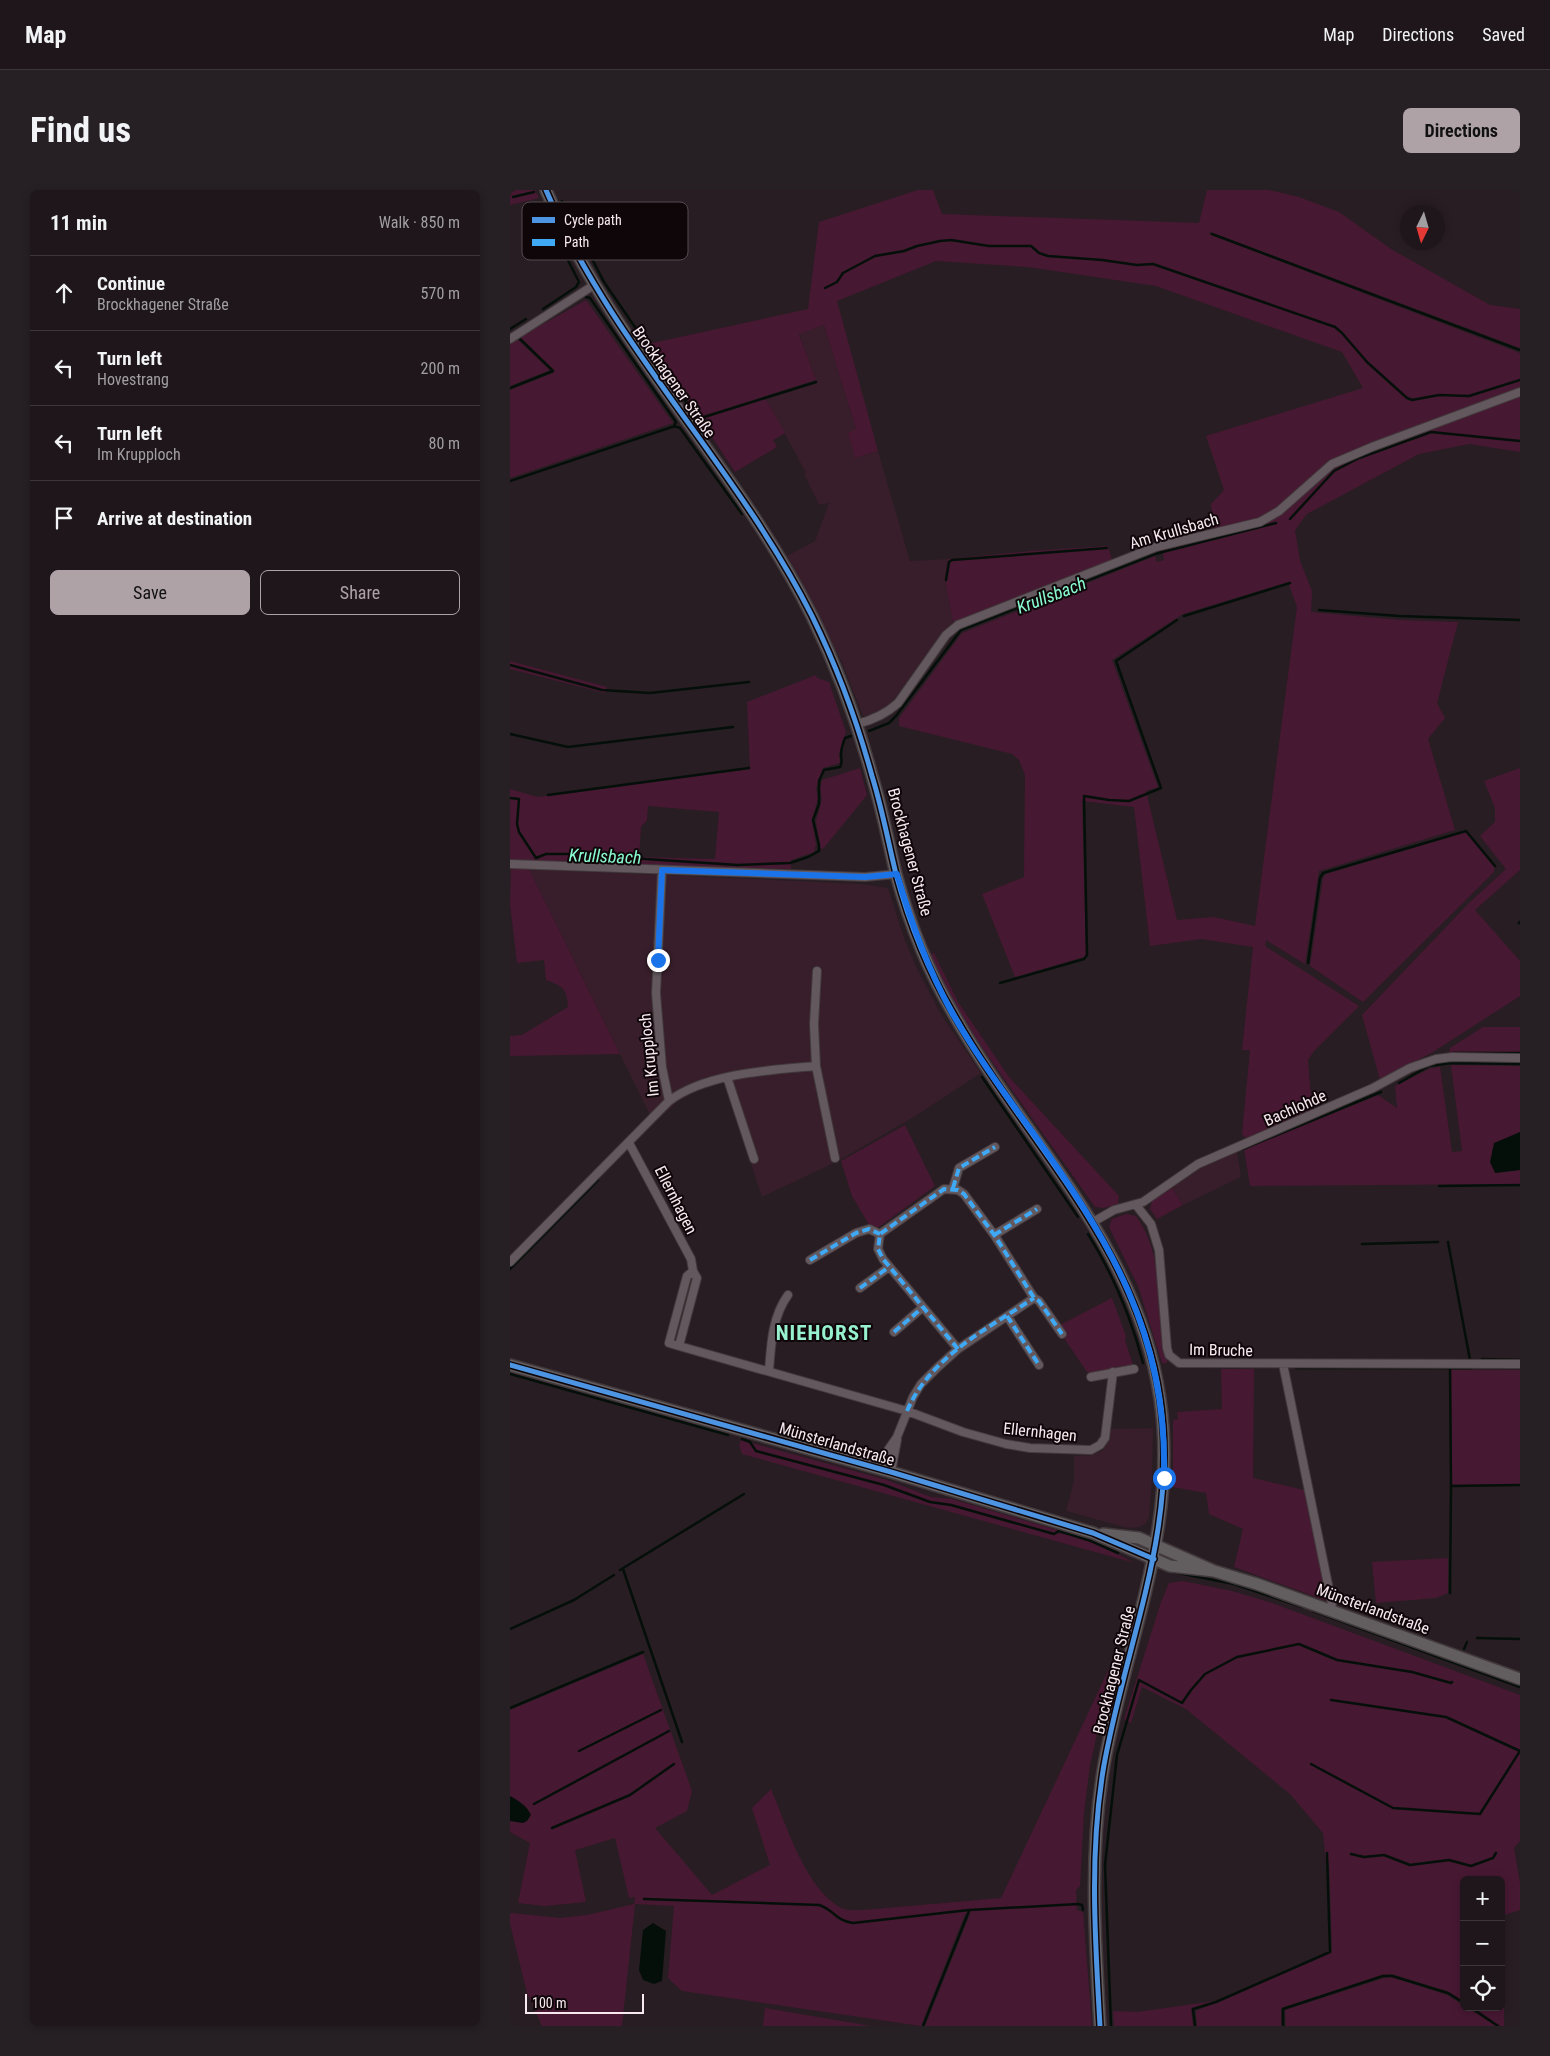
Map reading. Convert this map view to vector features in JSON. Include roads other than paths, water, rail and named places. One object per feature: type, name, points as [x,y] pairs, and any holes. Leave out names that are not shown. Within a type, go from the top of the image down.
[{"type":"main road","name":"Brockhagener Straße","points":[[546,190],[551,202]]},
{"type":"main road","name":"Brockhagener Straße","points":[[580,260],[625,335],[770,541],[818,629],[835,665],[857,724],[874,780],[897,874],[919,944],[951,1011],[974,1048],[1063,1175],[1093,1222],[1113,1257],[1143,1326],[1155,1367],[1161,1406],[1164,1454],[1162,1498],[1154,1559],[1115,1712],[1104,1768],[1098,1816],[1094,1864],[1094,1939],[1100,2026]]},
{"type":"main road","name":"Münsterlandstraße","points":[[510,1365],[886,1471],[1093,1533],[1170,1566],[1214,1571]]},
{"type":"main road","name":"Münsterlandstraße","points":[[1093,1533],[1132,1537],[1156,1545],[1214,1571],[1257,1584],[1520,1679]]},
{"type":"street","points":[[510,339],[594,285]]},
{"type":"street","name":"Am Krullsbach","points":[[857,724],[872,720],[889,711],[898,703],[946,636],[958,625],[1156,547],[1260,522],[1279,511],[1332,464],[1372,447],[1520,392]]},
{"type":"street","points":[[510,864],[865,877],[897,874]]},
{"type":"street","name":"Im Krupploch","points":[[510,1262],[630,1143],[669,1101],[662,1067],[656,993],[662,870]]},
{"type":"street","points":[[817,971],[814,1024],[816,1066],[835,1158]]},
{"type":"street","name":"Bachlohde","points":[[1093,1222],[1114,1210],[1136,1205],[1176,1181],[1198,1164],[1373,1088],[1410,1068],[1436,1059],[1452,1057],[1520,1058]]},
{"type":"street","points":[[669,1101],[679,1094],[727,1077],[760,1071],[816,1066]]},
{"type":"street","points":[[727,1077],[754,1159]]},
{"type":"street","name":"Ellernhagen","points":[[630,1143],[691,1259],[693,1271],[687,1276],[669,1343],[907,1411],[963,1432],[1006,1444],[1030,1448],[1091,1450],[1100,1445],[1105,1438],[1113,1372]]},
{"type":"street","points":[[953,1188],[959,1168],[995,1147]]},
{"type":"street","points":[[958,1349],[889,1267],[878,1249],[880,1234],[944,1189],[953,1188],[964,1194],[994,1235],[1034,1298],[1039,1301],[1062,1334]]},
{"type":"street","name":"Im Bruche","points":[[1136,1205],[1151,1224],[1160,1250],[1167,1348],[1174,1360],[1185,1364],[1520,1364]]},
{"type":"street","points":[[994,1235],[1037,1209]]},
{"type":"street","points":[[810,1260],[856,1233],[868,1229],[880,1234]]},
{"type":"street","points":[[860,1288],[889,1267]]},
{"type":"street","points":[[769,1372],[776,1318],[780,1305],[788,1295]]},
{"type":"street","points":[[886,1471],[888,1450],[897,1438],[907,1411],[922,1384],[958,1349],[1034,1298]]},
{"type":"street","points":[[894,1332],[922,1308]]},
{"type":"street","points":[[1006,1316],[1039,1365]]},
{"type":"street","points":[[1283,1364],[1332,1604],[1330,1611]]},
{"type":"street","points":[[1091,1376],[1134,1369]]},
{"type":"waterway","points":[[513,197],[534,192]]},
{"type":"waterway","points":[[1212,234],[1520,350]]},
{"type":"waterway","points":[[825,288],[837,282],[843,273],[875,256],[904,251],[940,241],[951,240],[989,246],[1031,246],[1039,253],[1048,256],[1137,265],[1153,264],[1335,327],[1367,362],[1407,398],[1412,400],[1439,395],[1469,396],[1520,380]]},
{"type":"waterway","points":[[543,309],[576,287],[579,282],[568,260]]},
{"type":"waterway","points":[[593,260],[604,282],[698,419]]},
{"type":"waterway","points":[[586,297],[590,298],[676,422],[674,426],[680,428],[742,514]]},
{"type":"waterway","points":[[510,329],[526,319]]},
{"type":"waterway","points":[[510,388],[553,371],[518,337]]},
{"type":"waterway","points":[[698,419],[816,382]]},
{"type":"waterway","points":[[510,481],[675,426]]},
{"type":"waterway","name":"Krullsbach","points":[[1290,519],[1334,471],[1359,458],[1431,432],[1520,441]]},
{"type":"waterway","name":"Krullsbach","points":[[869,731],[889,723],[896,716],[961,630],[1155,554],[1276,523]]},
{"type":"waterway","points":[[946,580],[949,562],[952,560],[1107,548]]},
{"type":"waterway","points":[[1184,616],[1290,583]]},
{"type":"waterway","points":[[1319,610],[1399,616],[1520,620]]},
{"type":"waterway","points":[[1000,983],[1084,959],[1087,955],[1084,796],[1129,801],[1161,788],[1116,661],[1177,620]]},
{"type":"waterway","points":[[510,665],[602,690],[650,693],[749,682]]},
{"type":"waterway","points":[[510,734],[568,747],[733,727]]},
{"type":"waterway","name":"Krullsbach","points":[[510,798],[519,799],[517,824],[519,832],[536,858],[546,854],[609,854],[645,859],[738,865],[790,863],[819,851],[813,820],[819,804],[819,781],[824,770],[840,767],[842,762],[841,751],[845,738],[851,736]]},
{"type":"waterway","points":[[548,795],[749,768]]},
{"type":"waterway","points":[[1308,963],[1320,878],[1323,873],[1466,831],[1495,866]]},
{"type":"waterway","points":[[1453,1053],[1520,1053]]},
{"type":"waterway","points":[[1399,1083],[1429,1066],[1451,1063],[1520,1064]]},
{"type":"waterway","points":[[982,1077],[1078,1217]]},
{"type":"waterway","points":[[1243,1149],[1381,1092]]},
{"type":"waterway","points":[[510,1269],[598,1180]]},
{"type":"waterway","points":[[1439,1186],[1520,1185]]},
{"type":"waterway","points":[[1088,1234],[1120,1296],[1133,1329],[1143,1363]]},
{"type":"waterway","points":[[1362,1244],[1438,1242]]},
{"type":"waterway","points":[[1448,1242],[1470,1360]]},
{"type":"waterway","points":[[1482,1359],[1520,1360]]},
{"type":"waterway","points":[[1296,1368],[1471,1368]]},
{"type":"waterway","points":[[1450,1368],[1451,1486],[1520,1485]]},
{"type":"waterway","points":[[510,1374],[728,1435]]},
{"type":"waterway","points":[[742,1439],[750,1442],[756,1451],[884,1485],[930,1502],[951,1505],[1054,1534],[1059,1531],[1091,1541],[1118,1553]]},
{"type":"waterway","points":[[1450,1593],[1451,1486]]},
{"type":"waterway","points":[[620,1570],[744,1494]]},
{"type":"waterway","points":[[623,1569],[682,1742]]},
{"type":"waterway","points":[[1173,1572],[1234,1584],[1302,1607]]},
{"type":"waterway","points":[[510,1629],[574,1600],[614,1575]]},
{"type":"waterway","points":[[1313,1611],[1520,1687]]},
{"type":"waterway","points":[[1477,1638],[1520,1639]]},
{"type":"waterway","points":[[1464,1649],[1467,1642]]},
{"type":"waterway","points":[[1111,2026],[1105,1865],[1117,1755],[1139,1680],[1182,1703],[1205,1674],[1237,1657],[1299,1644],[1337,1660],[1412,1672],[1452,1682]]},
{"type":"waterway","points":[[510,1708],[643,1652]]},
{"type":"waterway","points":[[1331,1700],[1446,1717],[1520,1751]]},
{"type":"waterway","points":[[579,1751],[661,1710]]},
{"type":"waterway","points":[[534,1804],[669,1731]]},
{"type":"waterway","points":[[1311,1764],[1393,1808],[1480,1814],[1520,1751]]},
{"type":"waterway","points":[[552,1828],[630,1795],[674,1764]]},
{"type":"waterway","points":[[1195,2026],[1193,2009],[1216,2002],[1330,1952],[1327,1853]]},
{"type":"waterway","points":[[1351,1854],[1364,1857],[1384,1855],[1410,1865],[1449,1860],[1471,1866],[1493,1858],[1496,1853]]},
{"type":"waterway","points":[[644,1899],[819,1905],[828,1909],[842,1920],[853,1923],[969,1910],[1078,1904],[1082,1905],[1083,1910]]},
{"type":"waterway","points":[[923,2026],[969,1911]]},
{"type":"waterway","points":[[1283,2026],[1283,2009],[1383,1976],[1392,1976],[1448,1993],[1460,2000]]},
{"type":"waterway","points":[[1476,2011],[1498,2026]]},
{"type":"district","name":"NIEHORST","points":[[824,1333]]}]
